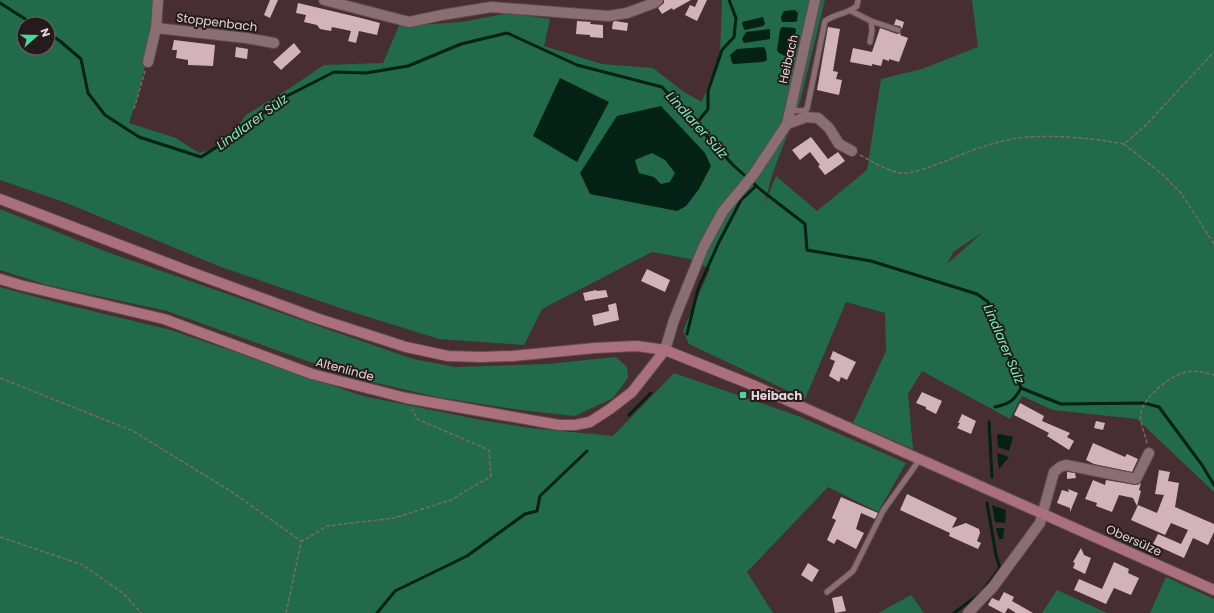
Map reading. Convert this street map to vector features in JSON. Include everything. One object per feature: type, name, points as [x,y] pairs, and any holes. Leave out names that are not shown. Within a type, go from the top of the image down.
[{"type":"main road","name":"Obersülze","points":[[0,199],[181,269],[316,318],[406,348],[448,356],[481,358],[594,348],[637,346],[665,350],[754,386],[910,454],[1214,590]]},
{"type":"main road","name":"Altenlinde","points":[[0,279],[164,319],[312,374],[406,398],[559,425],[590,422],[610,409],[632,392],[665,350]]},
{"type":"street","points":[[148,62],[156,28],[158,0]]},
{"type":"street","points":[[324,0],[409,22],[492,7],[608,16],[628,13],[658,0]]},
{"type":"street","name":"Heibach","points":[[665,350],[674,320],[703,248],[723,211],[754,174],[787,124],[789,109],[815,0]]},
{"type":"street","name":"Stoppenbach","points":[[156,28],[246,38],[274,43]]},
{"type":"street","points":[[787,124],[806,117],[818,118],[829,128],[839,144],[852,151]]},
{"type":"street","points":[[968,613],[993,587],[1040,523],[1054,472],[1060,467],[1066,465],[1136,479],[1149,453]]},
{"type":"lane","points":[[789,109],[802,111],[807,109],[825,21],[837,14],[851,11],[858,6],[858,0]]},
{"type":"lane","points":[[851,11],[872,21],[898,30]]},
{"type":"lane","points":[[870,42],[872,21]]},
{"type":"lane","points":[[827,592],[853,571],[883,511],[920,459]]},
{"type":"path","points":[[1124,144],[1161,110],[1214,52]]},
{"type":"path","points":[[134,109],[148,62]]},
{"type":"path","points":[[852,151],[880,166],[904,173],[930,166],[984,146],[1018,138],[1051,137],[1106,141],[1124,144],[1162,174],[1181,193],[1214,244]]},
{"type":"path","points":[[1149,453],[1140,414],[1146,401],[1168,381],[1184,372],[1198,371],[1214,375]]},
{"type":"path","points":[[0,378],[133,431],[232,492],[302,542]]},
{"type":"path","points":[[286,613],[302,542],[326,526],[394,518],[451,500],[491,476],[489,450],[417,419],[406,398]]},
{"type":"path","points":[[0,537],[83,565],[124,594],[141,613]]},
{"type":"green space","points":[[0,0],[159,0],[158,13],[138,95],[129,123],[176,138],[199,153],[223,146],[246,115],[324,65],[383,63],[399,26],[462,22],[509,13],[550,19],[544,46],[602,64],[653,68],[684,92],[702,102],[720,53],[722,0],[825,0],[800,102],[773,172],[764,205],[776,176],[817,211],[867,170],[881,79],[922,69],[978,47],[972,0],[1214,0],[1214,492],[1137,419],[1053,410],[1022,396],[1010,419],[922,371],[908,394],[913,449],[853,423],[886,351],[885,313],[846,302],[805,399],[689,344],[683,331],[710,269],[690,259],[652,252],[542,309],[524,345],[439,339],[346,310],[221,267],[64,202],[0,180]],"holes":[[[983,232],[947,264],[953,252]]]},
{"type":"green space","points":[[0,209],[107,252],[413,359],[455,367],[548,364],[616,357],[627,367],[628,378],[613,398],[575,416],[520,410],[437,397],[355,378],[167,311],[47,285],[0,270]]},
{"type":"green space","points":[[0,287],[171,330],[363,396],[481,420],[530,428],[613,436],[674,373],[798,416],[906,463],[878,512],[828,487],[747,572],[773,613],[0,613]]},
{"type":"green space","points":[[1166,577],[1214,599],[1214,613],[1150,613]]},
{"type":"green space","points":[[1057,590],[1107,613],[1042,613]]},
{"type":"green space","points":[[911,595],[924,613],[878,613]]},
{"type":"shaded area","points":[[795,10],[798,13],[797,21],[782,22],[781,17],[784,11]]},
{"type":"shaded area","points":[[763,17],[765,24],[763,26],[745,30],[743,27],[742,22]]},
{"type":"shaded area","points":[[782,27],[795,28],[796,30],[791,57],[789,58],[779,53],[777,50],[780,30]]},
{"type":"shaded area","points":[[770,29],[770,39],[744,43],[742,39],[746,32]]},
{"type":"shaded area","points":[[764,47],[767,60],[763,62],[732,63],[730,55],[737,49]]},
{"type":"shaded area","points":[[560,78],[609,102],[577,162],[533,136]]},
{"type":"shaded area","points":[[661,106],[705,153],[711,166],[699,189],[686,206],[677,211],[590,194],[580,173],[617,116]],"holes":[[[652,153],[665,160],[675,173],[670,182],[661,184],[654,177],[639,173],[635,160]]]},
{"type":"shaded area","points":[[999,434],[1013,437],[1009,451],[998,447],[997,435]]},
{"type":"shaded area","points":[[997,453],[1009,457],[999,469]]},
{"type":"shaded area","points":[[992,505],[1006,510],[1005,523],[995,522]]},
{"type":"shaded area","points":[[996,528],[1004,528],[1003,539],[999,539]]},
{"type":"building","points":[[270,0],[278,0],[270,18],[264,15]]},
{"type":"building","points":[[664,0],[691,0],[662,14],[658,8],[664,3]]},
{"type":"building","points":[[698,0],[707,0],[697,21],[685,15],[690,5],[695,7]]},
{"type":"building","points":[[298,3],[380,23],[377,35],[359,31],[356,43],[348,41],[351,31],[332,27],[331,31],[320,29],[317,25],[304,22],[306,15],[296,13]]},
{"type":"building","points":[[896,19],[904,22],[902,29],[900,26],[894,25]]},
{"type":"building","points":[[577,21],[603,25],[603,38],[576,34]]},
{"type":"building","points":[[613,22],[628,23],[627,31],[612,29]]},
{"type":"building","points":[[828,27],[840,29],[833,71],[838,72],[836,79],[842,80],[839,95],[817,90]]},
{"type":"building","points":[[880,28],[897,34],[901,33],[900,35],[908,38],[899,62],[883,59],[881,66],[872,64],[872,66],[850,62],[853,48],[872,52]]},
{"type":"building","points":[[174,40],[215,45],[213,66],[188,65],[188,60],[176,58],[177,50],[172,50]]},
{"type":"building","points":[[294,43],[301,52],[281,70],[273,62]]},
{"type":"building","points":[[236,47],[248,49],[247,59],[235,57]]},
{"type":"building","points":[[811,137],[828,159],[838,152],[845,161],[825,175],[818,166],[820,165],[810,152],[800,160],[792,150]]},
{"type":"building","points":[[647,269],[670,280],[665,292],[641,281]]},
{"type":"building","points":[[596,290],[606,290],[608,297],[585,301],[583,293]]},
{"type":"building","points":[[616,303],[619,320],[594,326],[592,315],[609,311],[608,305]]},
{"type":"building","points":[[833,351],[856,362],[847,380],[841,377],[839,382],[829,376],[835,361],[830,359]]},
{"type":"building","points":[[922,392],[942,401],[936,414],[926,409],[926,407],[916,403]]},
{"type":"building","points":[[1020,403],[1044,416],[1042,421],[1070,433],[1067,437],[1074,441],[1069,450],[1047,436],[1049,433],[1014,415]]},
{"type":"building","points":[[962,414],[976,421],[971,434],[957,428]]},
{"type":"building","points":[[1096,421],[1105,423],[1103,430],[1094,428]]},
{"type":"building","points":[[1093,443],[1125,457],[1127,454],[1138,459],[1132,472],[1094,464],[1086,460]]},
{"type":"building","points":[[1159,470],[1170,472],[1168,481],[1179,483],[1175,507],[1214,524],[1214,532],[1208,545],[1193,538],[1184,558],[1153,544],[1158,534],[1181,544],[1188,530],[1171,523],[1165,535],[1131,520],[1138,505],[1157,513],[1164,495],[1155,494]]},
{"type":"building","points":[[1067,472],[1075,473],[1076,478],[1067,479]]},
{"type":"building","points":[[1093,480],[1105,485],[1106,480],[1135,485],[1141,483],[1139,490],[1141,491],[1137,506],[1133,498],[1119,495],[1112,512],[1096,506],[1097,503],[1085,499]]},
{"type":"building","points":[[1068,489],[1078,493],[1070,512],[1070,508],[1057,503],[1062,490],[1069,492]]},
{"type":"building","points":[[907,494],[957,518],[952,528],[966,523],[979,529],[980,533],[977,541],[981,543],[978,549],[949,536],[950,533],[900,510]]},
{"type":"building","points":[[841,497],[878,513],[875,519],[861,513],[856,529],[864,533],[856,549],[837,539],[834,544],[827,540],[836,520],[832,518]]},
{"type":"building","points":[[1081,548],[1084,555],[1091,558],[1085,574],[1073,568],[1075,563],[1073,562]]},
{"type":"building","points":[[1114,562],[1129,569],[1128,573],[1139,578],[1131,595],[1114,588],[1106,604],[1074,590],[1079,579],[1102,589]]},
{"type":"building","points":[[808,563],[819,570],[812,582],[801,575]]},
{"type":"building","points":[[1004,592],[1014,597],[1012,601],[1033,613],[1016,613],[1008,608],[1005,613],[1003,613],[988,605],[992,598],[999,601]]},
{"type":"building","points":[[842,596],[846,611],[835,613],[832,598]]},
{"type":"waterway","name":"Heibach","points":[[696,124],[708,109],[708,91],[722,50],[734,37],[736,18],[729,0]]},
{"type":"waterway","name":"Lindlarer Sülz","points":[[0,3],[20,16]]},
{"type":"waterway","name":"Lindlarer Sülz","points":[[56,38],[81,59],[88,93],[105,115],[139,137],[201,157],[231,138],[283,98],[334,72],[366,73],[408,66],[461,44],[507,33],[577,65],[662,87],[733,165],[761,190],[805,224],[807,250],[871,261],[977,294],[988,302],[1021,388],[1061,404],[1144,403],[1159,407],[1202,465],[1214,485]]},
{"type":"waterway","points":[[687,334],[698,289],[719,242],[741,200],[756,186]]},
{"type":"waterway","points":[[995,407],[1004,405],[1011,401],[1021,388]]},
{"type":"waterway","points":[[629,415],[651,393]]},
{"type":"waterway","points":[[989,422],[992,477]]},
{"type":"waterway","points":[[377,613],[395,591],[467,556],[525,514],[537,511],[540,496],[587,451]]},
{"type":"waterway","points":[[954,613],[981,593],[1000,568],[996,555],[987,503]]},
{"type":"place","name":"Heibach","points":[[743,395]]}]
